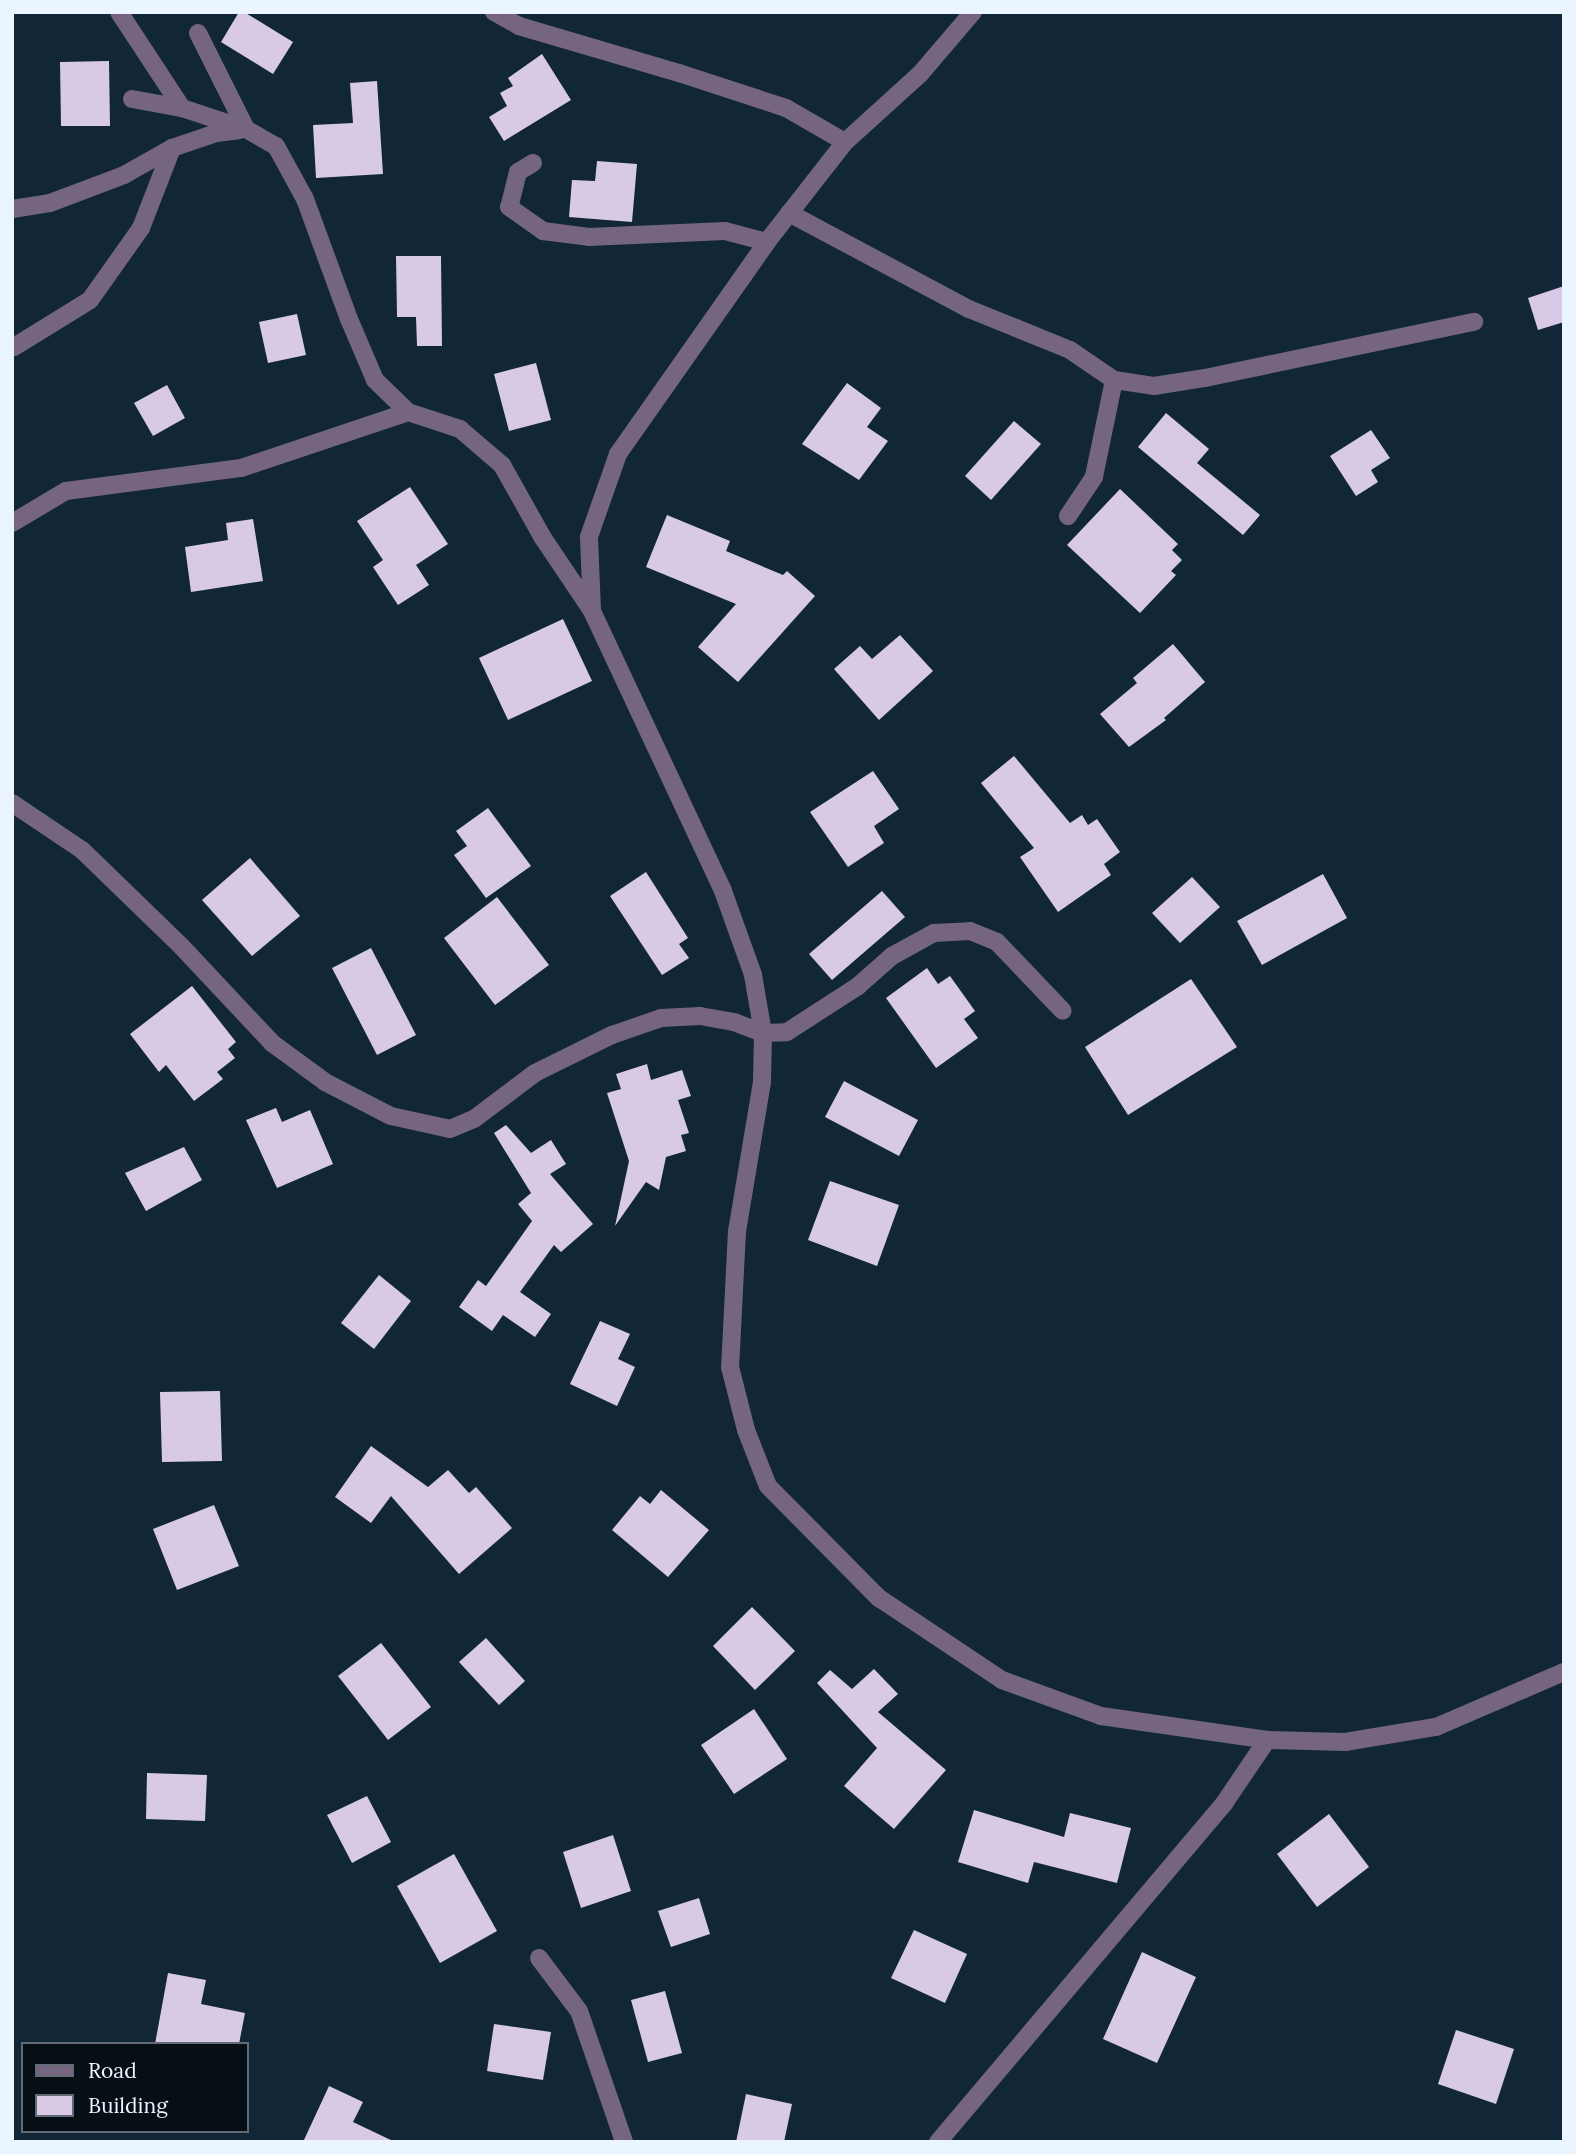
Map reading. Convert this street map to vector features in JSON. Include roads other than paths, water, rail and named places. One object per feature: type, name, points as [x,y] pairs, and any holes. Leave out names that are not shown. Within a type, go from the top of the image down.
[{"type":"street","points":[[119,12],[182,107]]},
{"type":"street","points":[[494,12],[519,26],[679,72],[786,108],[845,142]]},
{"type":"street","points":[[592,611],[589,537],[618,454],[767,242],[845,142],[920,74],[973,12]]},
{"type":"street","points":[[198,33],[246,129]]},
{"type":"street","points":[[132,99],[182,107],[246,129],[276,146],[305,199],[375,380],[408,412],[460,429],[502,465],[543,538],[592,611],[723,891],[753,975],[763,1033],[761,1082],[737,1231],[730,1367],[746,1430],[768,1486],[879,1598],[1002,1680],[1101,1716],[1267,1740],[1345,1742],[1436,1727],[1564,1672]]},
{"type":"street","points":[[12,209],[50,202],[124,175],[172,148],[216,133],[246,129]]},
{"type":"street","points":[[14,347],[90,300],[142,228],[172,148]]},
{"type":"street","points":[[533,163],[518,172],[509,207],[543,231],[589,237],[725,231],[767,242]]},
{"type":"street","points":[[789,213],[969,309],[1070,350],[1114,380],[1154,386],[1205,378],[1474,322]]},
{"type":"street","points":[[1068,516],[1094,477],[1114,380]]},
{"type":"street","points":[[12,523],[66,491],[241,468],[408,412]]},
{"type":"street","points":[[12,803],[82,850],[182,947],[272,1043],[325,1083],[391,1116],[450,1129],[474,1119],[536,1073],[612,1035],[661,1018],[700,1016],[734,1022],[763,1033],[787,1032],[858,986],[892,956],[934,933],[970,930],[997,942],[1063,1011]]},
{"type":"street","points":[[938,2142],[1225,1802],[1267,1740]]},
{"type":"street","points":[[539,1958],[579,2011],[624,2142]]}]
